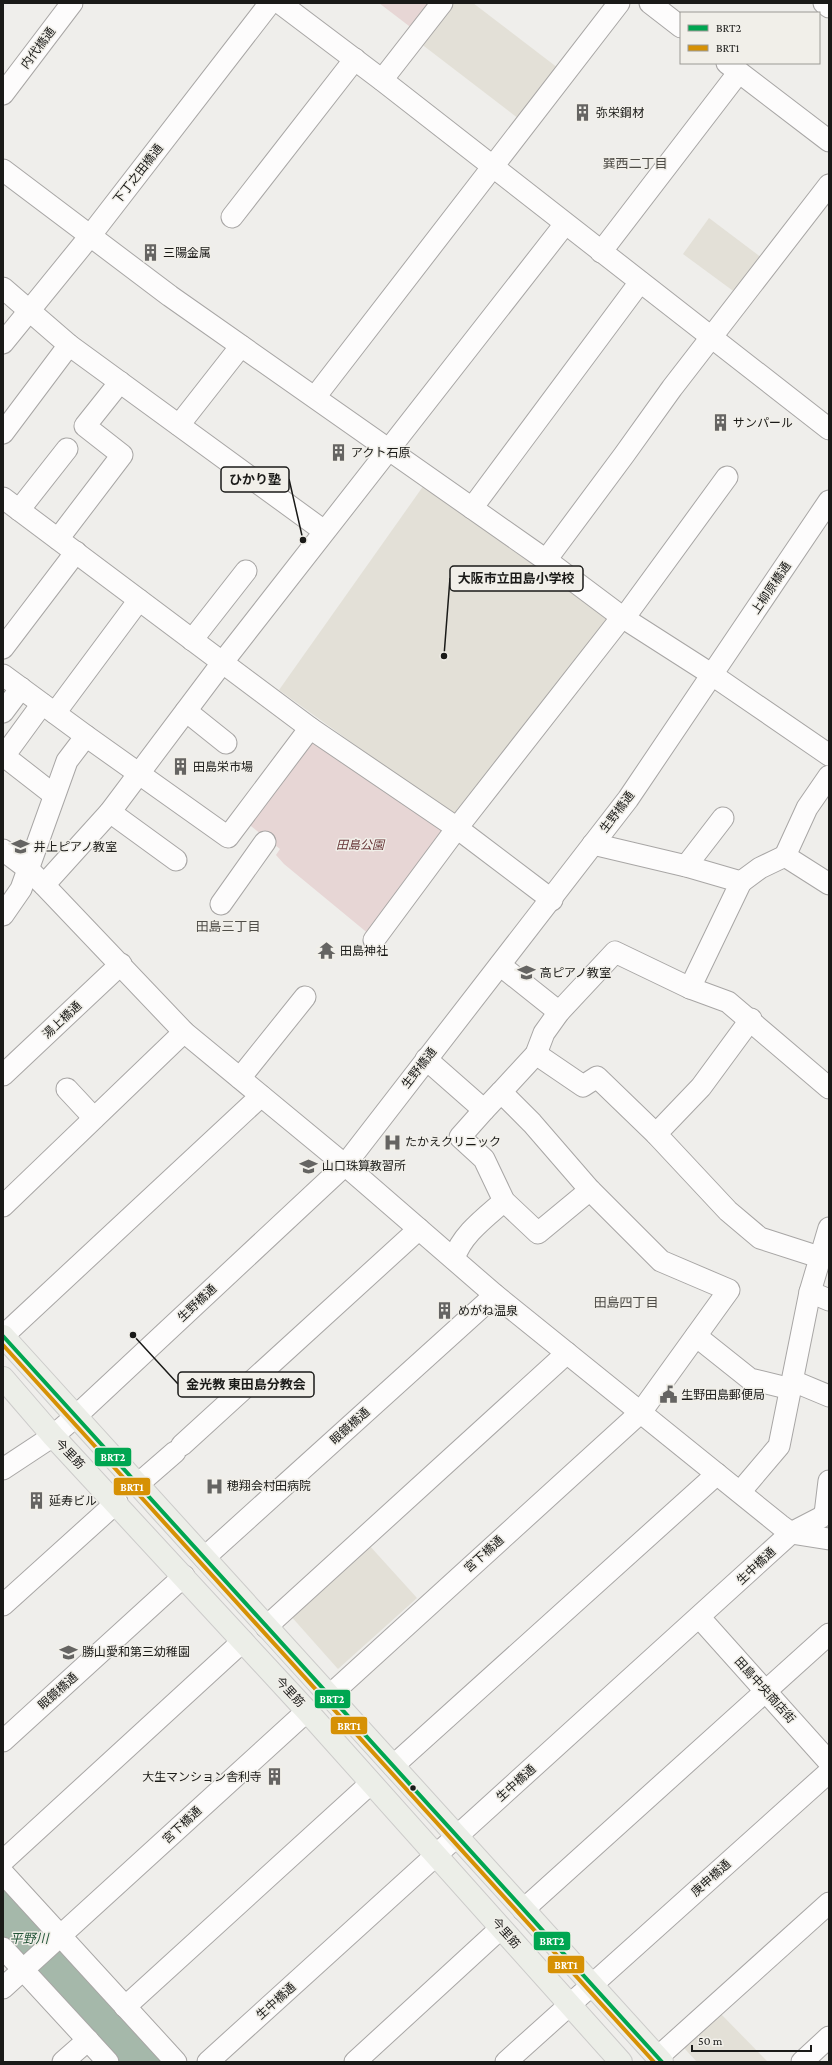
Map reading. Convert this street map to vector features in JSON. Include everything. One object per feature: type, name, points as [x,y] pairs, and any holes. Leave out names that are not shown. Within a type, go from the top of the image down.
[{"type":"main road","points":[[3,1336],[660,2060]]},
{"type":"main road","name":"今里筋","points":[[3,1378],[53,1436],[117,1502],[307,1711],[621,2062]]},
{"type":"street","name":"内代橋通","points":[[3,94],[72,3]]},
{"type":"street","name":"下丁之田橋通","points":[[3,343],[31,311],[90,236],[270,3]]},
{"type":"street","points":[[280,3],[355,59],[492,168],[829,429]]},
{"type":"street","points":[[382,80],[442,3]]},
{"type":"street","points":[[315,397],[619,3]]},
{"type":"street","points":[[650,3],[680,26]]},
{"type":"street","points":[[824,3],[829,7]]},
{"type":"street","points":[[232,216],[355,59]]},
{"type":"street","points":[[601,252],[733,68],[829,141]]},
{"type":"street","points":[[3,170],[90,236],[241,346],[546,560],[623,617],[711,674],[829,755]]},
{"type":"street","points":[[546,560],[710,337],[829,185]]},
{"type":"street","points":[[44,885],[110,812],[324,531],[565,224]]},
{"type":"street","points":[[472,508],[640,282]]},
{"type":"street","points":[[3,288],[69,345],[324,531]]},
{"type":"street","points":[[7,421],[69,345]]},
{"type":"street","points":[[178,425],[241,346]]},
{"type":"street","points":[[58,539],[122,455],[85,426],[120,382]]},
{"type":"street","points":[[67,449],[10,508],[76,552],[310,728],[457,828],[552,900]]},
{"type":"street","points":[[374,940],[457,828],[623,617],[726,477]]},
{"type":"street","name":"上柳原橋通","points":[[711,674],[736,641],[829,501]]},
{"type":"street","points":[[3,648],[76,552]]},
{"type":"street","points":[[192,640],[246,571]]},
{"type":"street","points":[[54,795],[4,756],[48,709],[139,600]]},
{"type":"street","name":"生野橋通","points":[[53,1436],[345,1165],[426,1059],[552,900],[628,798],[711,674]]},
{"type":"street","points":[[3,675],[48,709],[228,836],[310,728]]},
{"type":"street","points":[[3,712],[21,688]]},
{"type":"street","points":[[186,711],[226,743]]},
{"type":"street","points":[[3,915],[21,889],[67,761],[86,736]]},
{"type":"street","points":[[690,988],[741,882],[760,868],[785,856],[807,808],[829,776]]},
{"type":"street","points":[[110,812],[176,860]]},
{"type":"street","points":[[686,866],[723,818]]},
{"type":"street","points":[[221,904],[270,846],[239,823]]},
{"type":"street","points":[[593,844],[686,866],[741,882]]},
{"type":"street","points":[[3,850],[28,869],[44,885],[121,964],[184,1032],[345,1165],[495,1294],[716,1474],[791,1533],[829,1539]]},
{"type":"street","points":[[785,856],[829,884]]},
{"type":"street","points":[[501,1092],[532,1123],[590,1190],[538,1233],[504,1201],[484,1159],[460,1136],[536,1054],[544,1032],[559,1012],[615,952],[690,988],[728,1002],[751,1019],[829,1088]]},
{"type":"street","name":"湯上橋通","points":[[3,1075],[121,964]]},
{"type":"street","points":[[500,965],[559,1012]]},
{"type":"street","points":[[240,1078],[305,996]]},
{"type":"street","points":[[656,1134],[701,1087],[751,1019]]},
{"type":"street","points":[[3,1206],[184,1032]]},
{"type":"street","points":[[536,1054],[583,1086],[597,1077],[656,1134],[728,1211],[760,1238],[819,1257]]},
{"type":"street","points":[[426,1059],[484,1110]]},
{"type":"street","points":[[67,1088],[94,1118]]},
{"type":"street","points":[[3,1336],[261,1096]]},
{"type":"street","name":"宮下橋通","points":[[329,1696],[640,1412],[729,1290],[661,1261],[590,1190]]},
{"type":"street","points":[[454,1259],[457,1249],[479,1224],[504,1201]]},
{"type":"street","points":[[740,1492],[779,1446],[792,1385],[820,1296],[819,1257],[829,1228]]},
{"type":"street","points":[[137,1485],[419,1229]]},
{"type":"street","name":"眼鏡橋通","points":[[204,1558],[495,1294]]},
{"type":"street","points":[[696,1336],[750,1379],[792,1385],[829,1396]]},
{"type":"street","points":[[266,1627],[567,1353]]},
{"type":"street","points":[[3,1469],[53,1436]]},
{"type":"street","points":[[393,1766],[716,1474]]},
{"type":"street","points":[[827,1512],[829,1481]]},
{"type":"street","points":[[3,1605],[117,1502]]},
{"type":"street","name":"生中橋通","points":[[208,2062],[700,1618],[791,1533],[827,1512]]},
{"type":"street","name":"眼鏡橋通","points":[[3,1741],[184,1576]]},
{"type":"street","name":"田島中央商店街","points":[[700,1618],[829,1762]]},
{"type":"street","points":[[523,1910],[767,1692],[829,1634]]},
{"type":"street","points":[[3,1861],[243,1641]]},
{"type":"street","name":"宮下橋通","points":[[25,1968],[307,1711]]},
{"type":"street","name":"庚申橋通","points":[[570,2005],[829,1772]]},
{"type":"street","points":[[125,2007],[371,1783]]},
{"type":"street","points":[[3,1873],[59,1938],[176,2062]]},
{"type":"street","points":[[660,2060],[829,1903]]},
{"type":"street","points":[[355,2062],[501,1928]]},
{"type":"street","points":[[3,1948],[25,1968],[108,2062]]},
{"type":"street","points":[[3,1988],[25,1968]]},
{"type":"street","points":[[506,2062],[570,2005]]},
{"type":"street","points":[[802,2062],[829,2037]]},
{"type":"street","points":[[63,2062],[88,2040]]},
{"type":"shaded area","points":[[450,3],[473,3],[558,68],[519,119],[420,43]]},
{"type":"shaded area","points":[[709,218],[762,258],[736,293],[683,254]]},
{"type":"shaded area","points":[[424,485],[611,622],[456,818],[279,690]]},
{"type":"shaded area","points":[[368,1544],[417,1598],[338,1669],[289,1614]]},
{"type":"shaded area","points":[[719,2012],[768,2062],[697,2062],[684,2048],[684,2044]]},
{"type":"green space","points":[[379,3],[433,3],[413,29]]},
{"type":"green space","name":"田島公園","points":[[313,737],[448,830],[370,935],[284,864],[276,855],[280,849],[247,823]]},
{"type":"water","name":"平野川","points":[[3,1882],[168,2062],[118,2062],[3,1937]]},
{"type":"transit line","name":"BRT2","points":[[3,1336],[662,2062]]},
{"type":"transit line","name":"BRT1","points":[[3,1345],[654,2062]]},
{"type":"place","name":"弥栄鋼材","points":[[583,113]]},
{"type":"place","name":"三陽金属","points":[[150,253]]},
{"type":"place","name":"サンパール","points":[[720,423]]},
{"type":"place","name":"アクト石原","points":[[338,453]]},
{"type":"place","name":"ひかり塾","points":[[303,540]]},
{"type":"place","name":"大阪市立田島小学校","points":[[444,656]]},
{"type":"place","name":"田島栄市場","points":[[180,767]]},
{"type":"place","name":"井上ピアノ教室","points":[[21,847]]},
{"type":"place","name":"田島神社","points":[[327,951]]},
{"type":"place","name":"高ピアノ教室","points":[[527,973]]},
{"type":"place","name":"たかえクリニック","points":[[392,1142]]},
{"type":"place","name":"山口珠算教習所","points":[[309,1166]]},
{"type":"place","name":"めがね温泉","points":[[445,1311]]},
{"type":"place","name":"金光教 東田島分教会","points":[[133,1335]]},
{"type":"place","name":"生野田島郵便局","points":[[668,1395]]},
{"type":"place","name":"穂翔会村田病院","points":[[214,1486]]},
{"type":"place","name":"延寿ビル","points":[[36,1501]]},
{"type":"place","name":"勝山愛和第三幼稚園","points":[[69,1652]]},
{"type":"place","name":"大生マンション舎利寺","points":[[275,1777]]},
{"type":"district","name":"巽西二丁目","points":[[635,163]]},
{"type":"district","name":"田島三丁目","points":[[228,926]]},
{"type":"district","name":"田島四丁目","points":[[626,1302]]}]
